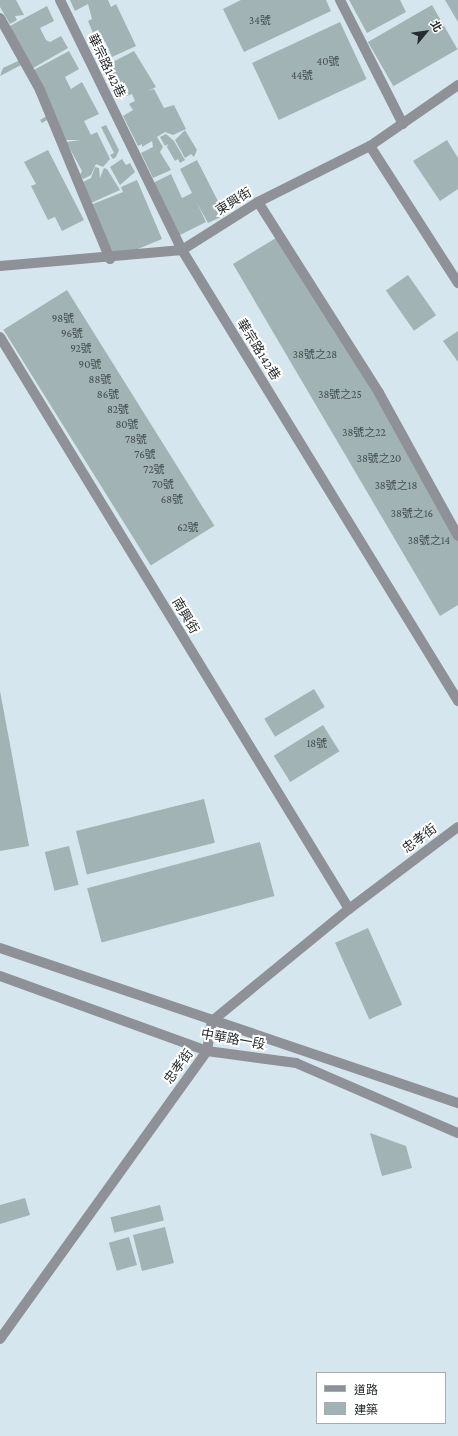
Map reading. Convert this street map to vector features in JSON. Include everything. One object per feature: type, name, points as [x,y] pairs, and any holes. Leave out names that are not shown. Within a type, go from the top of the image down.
[{"type":"street","name":"華宗路142巷","points":[[60,0],[182,250],[458,701]]},
{"type":"street","points":[[340,0],[403,124]]},
{"type":"street","points":[[0,18],[40,90],[110,258]]},
{"type":"street","name":"東興街","points":[[0,266],[110,258],[182,250],[258,202],[370,146],[458,86]]},
{"type":"street","points":[[370,146],[458,283]]},
{"type":"street","points":[[258,202],[379,393],[458,536]]},
{"type":"street","name":"南興街","points":[[0,337],[349,909]]},
{"type":"street","name":"忠孝街","points":[[0,1339],[207,1051],[212,1021],[349,909],[458,827]]},
{"type":"street","name":"中華路一段","points":[[0,948],[458,1103]]},
{"type":"street","name":"中華路一段","points":[[0,976],[207,1051],[296,1063],[458,1133]]},
{"type":"building","points":[[0,0],[16,0],[24,15],[15,16],[17,20],[10,24],[0,7]]},
{"type":"building","points":[[70,0],[108,0],[111,7],[116,4],[136,46],[112,57],[105,41],[98,44],[94,36],[100,34],[98,30],[93,33],[88,21],[92,19],[88,4],[75,11]]},
{"type":"building","points":[[241,0],[326,0],[331,11],[244,52],[223,9]]},
{"type":"building","points":[[349,0],[400,0],[406,12],[367,33]]},
{"type":"building","points":[[445,0],[458,0],[458,22]]},
{"type":"building","points":[[432,5],[458,49],[393,86],[368,42]]},
{"type":"building","points":[[47,6],[54,21],[40,28],[46,40],[50,42],[61,36],[68,48],[28,71],[29,61],[0,76],[3,68],[18,61],[20,56],[10,26]]},
{"type":"building","points":[[340,22],[367,79],[279,120],[252,63]]},
{"type":"building","points":[[69,51],[79,69],[65,77],[71,89],[82,82],[99,114],[84,121],[91,135],[97,132],[110,159],[103,167],[96,164],[91,175],[83,179],[80,175],[82,171],[69,147],[65,145],[66,142],[81,140],[67,140],[64,142],[47,120],[42,123],[40,120],[53,112],[30,72]]},
{"type":"building","points":[[134,51],[156,87],[148,91],[154,89],[164,108],[174,105],[186,129],[173,135],[165,132],[157,137],[163,147],[160,152],[171,170],[153,178],[141,153],[153,147],[152,141],[142,147],[142,144],[138,146],[123,116],[133,110],[129,104],[135,101],[132,94],[118,99],[101,68]]},
{"type":"building","points":[[106,125],[119,150],[116,157],[113,159],[110,155],[114,153],[101,127]]},
{"type":"building","points":[[185,130],[197,150],[194,157],[191,154],[185,158],[175,140]]},
{"type":"building","points":[[166,134],[174,141],[185,160],[180,163],[178,159],[175,161],[167,147],[168,144],[165,146],[160,137]]},
{"type":"building","points":[[447,140],[458,158],[458,189],[440,201],[413,161]]},
{"type":"building","points":[[48,150],[84,220],[62,231],[55,217],[48,220],[31,186],[36,184],[24,162]]},
{"type":"building","points":[[122,159],[126,165],[130,163],[135,172],[120,185],[110,167]]},
{"type":"building","points":[[197,160],[225,215],[208,223],[197,203],[206,222],[178,236],[153,183],[171,174],[182,198],[192,193],[180,169]]},
{"type":"building","points":[[95,167],[99,168],[100,178],[104,168],[107,169],[120,190],[91,203],[81,183],[91,178]]},
{"type":"building","points":[[137,180],[162,239],[111,260],[88,206],[123,192],[121,187]]},
{"type":"building","points":[[281,235],[458,536],[458,605],[440,616],[233,264]]},
{"type":"building","points":[[408,275],[436,315],[414,331],[386,290]]},
{"type":"building","points":[[67,290],[214,526],[151,566],[3,330]]},
{"type":"building","points":[[458,331],[458,362],[443,341]]},
{"type":"building","points":[[314,689],[325,707],[275,737],[264,719]]},
{"type":"building","points":[[0,691],[29,846],[0,851]]},
{"type":"building","points":[[323,725],[339,751],[290,782],[274,756]]},
{"type":"building","points":[[204,799],[215,843],[87,875],[76,831]]},
{"type":"building","points":[[260,842],[274,896],[102,942],[87,888]]},
{"type":"building","points":[[69,846],[79,885],[54,891],[45,852]]},
{"type":"building","points":[[368,928],[402,1005],[369,1019],[335,943]]},
{"type":"building","points":[[370,1133],[406,1146],[412,1168],[382,1176]]},
{"type":"building","points":[[25,1198],[30,1215],[0,1224],[0,1205]]},
{"type":"building","points":[[160,1205],[164,1221],[114,1233],[111,1217]]},
{"type":"building","points":[[165,1227],[174,1263],[142,1271],[133,1235]]},
{"type":"building","points":[[129,1237],[137,1265],[117,1271],[109,1243]]}]
